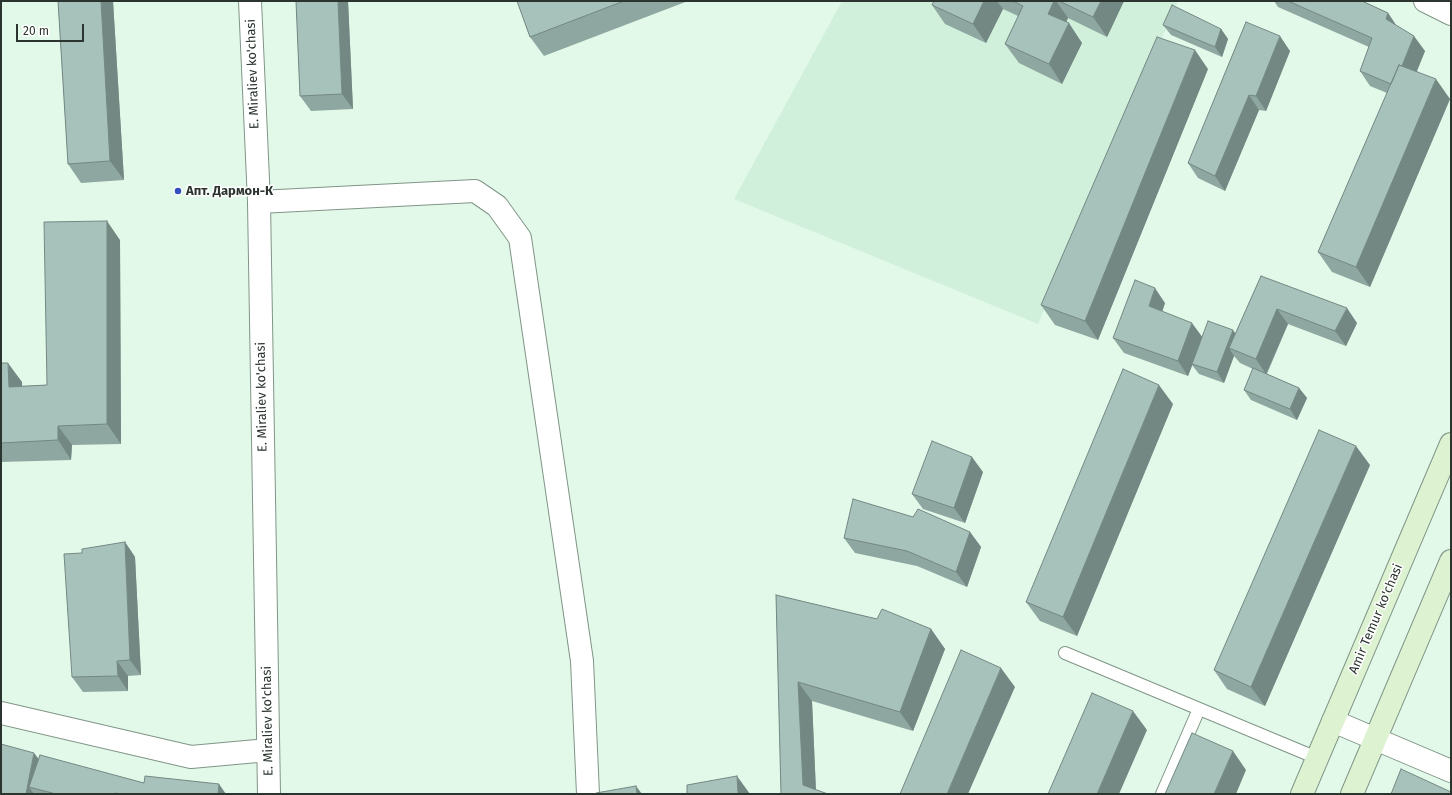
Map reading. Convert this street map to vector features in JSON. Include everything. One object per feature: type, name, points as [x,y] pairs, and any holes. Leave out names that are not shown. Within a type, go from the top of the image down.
[{"type":"main road","name":"Amir Temur ko'chasi","points":[[1302,794],[1451,444]]},
{"type":"main road","points":[[1352,794],[1451,561]]},
{"type":"street","name":"E. Miraliev ko'chasi","points":[[250,1],[259,202],[269,794]]},
{"type":"street","points":[[1425,1],[1451,14]]},
{"type":"street","points":[[259,202],[475,192],[497,206],[520,238],[582,661],[588,794]]},
{"type":"street","points":[[1,713],[191,757],[268,750]]},
{"type":"street","points":[[1333,721],[1451,771]]},
{"type":"lane","points":[[1065,652],[1317,758]]},
{"type":"lane","points":[[1162,794],[1199,709]]},
{"type":"shaded area","points":[[842,1],[1178,1],[1038,324],[734,199]]},
{"type":"building","points":[[58,1],[101,1],[110,161],[68,164]]},
{"type":"building","points":[[296,1],[338,1],[342,94],[300,96]]},
{"type":"building","points":[[517,1],[624,1],[530,37]]},
{"type":"building","points":[[934,1],[984,1],[973,24],[932,5]]},
{"type":"building","points":[[1013,1],[1054,1],[1048,14],[1069,23],[1049,64],[1005,44],[1023,6]]},
{"type":"building","points":[[1059,1],[1101,1],[1093,17]]},
{"type":"building","points":[[1288,1],[1362,1],[1388,13],[1386,19],[1414,36],[1402,66],[1399,65],[1391,84],[1360,71],[1372,38]]},
{"type":"building","points":[[1172,5],[1221,29],[1215,47],[1163,25]]},
{"type":"building","points":[[1246,22],[1280,36],[1256,96],[1249,95],[1215,176],[1188,163]]},
{"type":"building","points":[[1157,37],[1195,50],[1085,321],[1041,305]]},
{"type":"building","points":[[1399,65],[1436,79],[1356,267],[1318,252]]},
{"type":"building","points":[[107,221],[107,424],[58,426],[58,440],[1,443],[1,363],[8,363],[9,387],[47,385],[44,222]]},
{"type":"building","points":[[1261,276],[1347,308],[1335,331],[1277,309],[1256,359],[1229,348]]},
{"type":"building","points":[[1135,280],[1155,288],[1149,306],[1192,323],[1178,361],[1113,338]]},
{"type":"building","points":[[1208,321],[1233,330],[1217,372],[1192,364]]},
{"type":"building","points":[[1253,368],[1299,388],[1290,409],[1244,390]]},
{"type":"building","points":[[1123,369],[1159,385],[1063,617],[1026,602]]},
{"type":"building","points":[[1319,430],[1356,446],[1251,687],[1214,670]]},
{"type":"building","points":[[932,441],[972,457],[954,508],[912,494]]},
{"type":"building","points":[[853,499],[913,517],[918,509],[970,532],[956,572],[907,551],[844,538]]},
{"type":"building","points":[[125,542],[130,660],[117,661],[118,676],[72,677],[64,554],[82,553],[82,549]]},
{"type":"building","points":[[776,595],[877,619],[882,609],[931,629],[900,712],[798,682],[803,785],[828,794],[781,794]]},
{"type":"building","points":[[961,650],[1001,668],[947,794],[900,794]]},
{"type":"building","points":[[1092,693],[1133,711],[1097,794],[1048,794]]},
{"type":"building","points":[[1192,733],[1233,751],[1214,794],[1165,794]]},
{"type":"building","points":[[1,744],[34,753],[26,794],[1,794]]},
{"type":"building","points":[[40,755],[144,783],[145,776],[219,784],[218,794],[56,794],[29,787]]},
{"type":"building","points":[[1401,769],[1451,792],[1451,794],[1391,794]]},
{"type":"building","points":[[737,776],[738,794],[687,794],[687,785]]},
{"type":"building","points":[[636,786],[637,794],[596,794],[596,793]]},
{"type":"place","name":"Апт. Дармон-К","points":[[178,191]]}]
